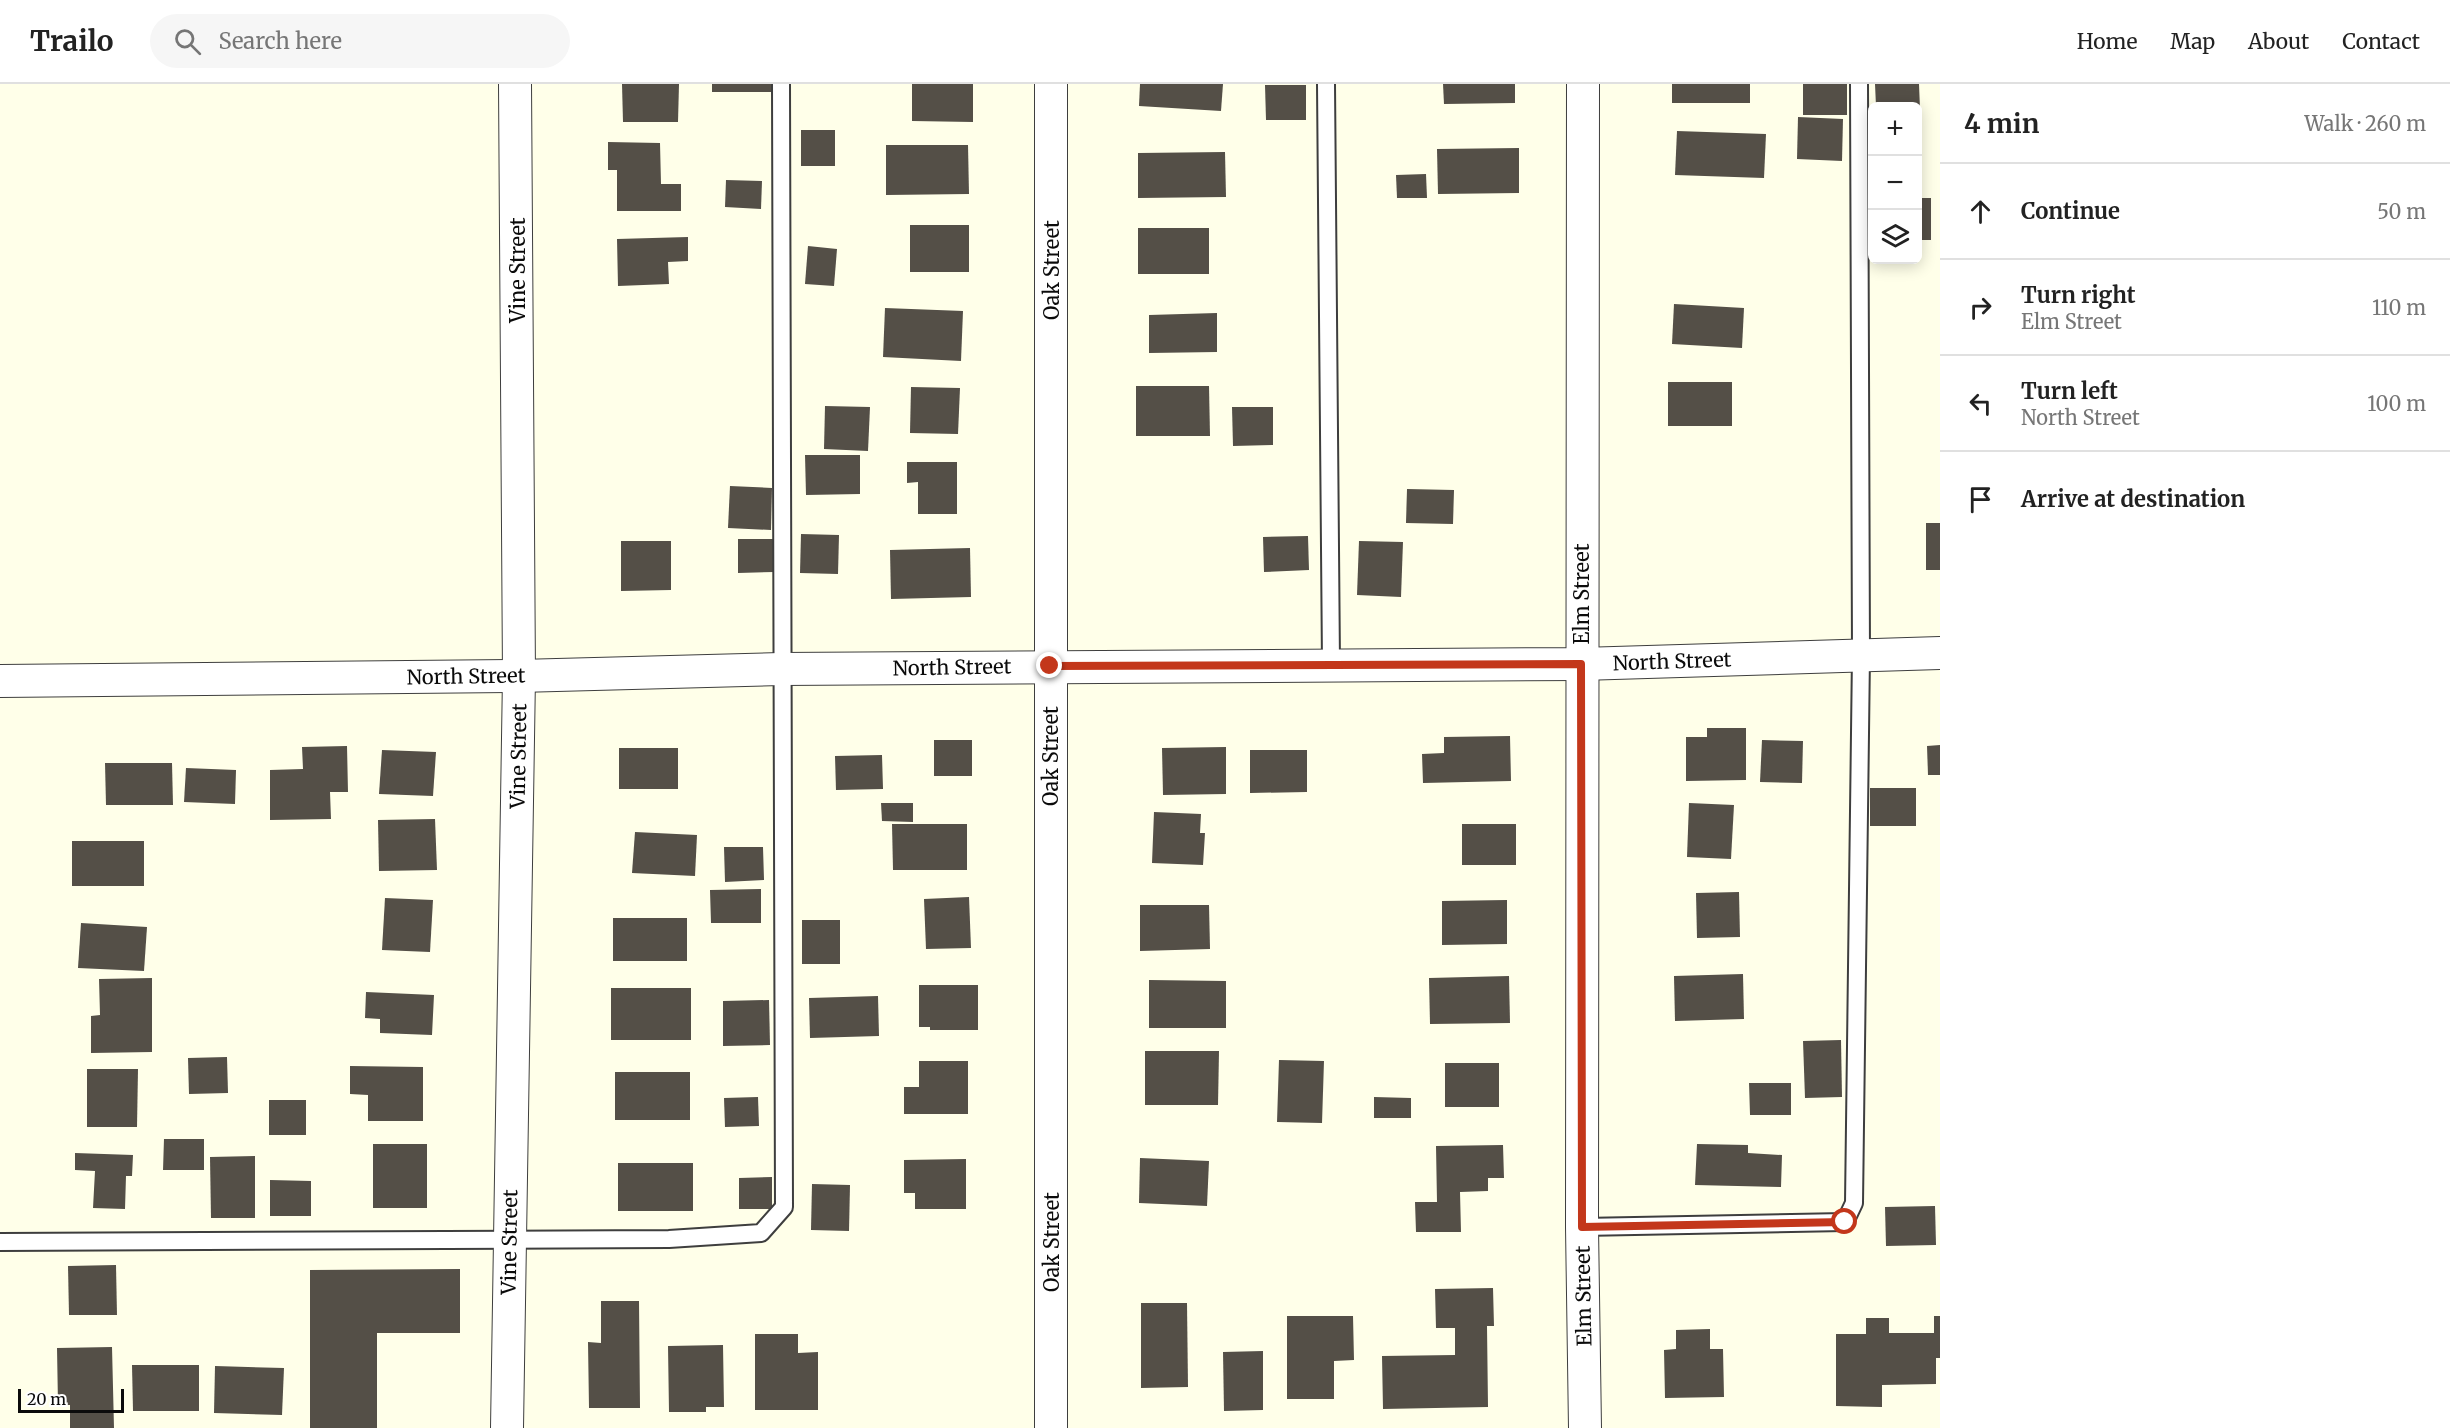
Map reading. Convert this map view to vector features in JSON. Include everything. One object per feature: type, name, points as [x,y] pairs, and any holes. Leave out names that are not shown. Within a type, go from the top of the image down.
[{"type":"street","name":"Vine Street","points":[[507,1428],[519,676],[515,84]]},
{"type":"street","name":"Oak Street","points":[[1051,84],[1051,1428]]},
{"type":"street","name":"Elm Street","points":[[1583,84],[1581,664],[1582,1227],[1585,1428]]},
{"type":"street","name":"North Street","points":[[0,681],[519,676],[782,669],[1050,666],[1581,664],[1940,653]]},
{"type":"lane","points":[[0,1242],[669,1239],[761,1233],[784,1207],[781,84]]},
{"type":"lane","points":[[1326,84],[1331,664]]},
{"type":"lane","points":[[1582,1227],[1845,1222],[1854,1203],[1861,655],[1860,84]]},
{"type":"building","points":[[622,84],[679,84],[678,122],[623,122]]},
{"type":"building","points":[[712,84],[773,84],[773,92],[712,92]]},
{"type":"building","points":[[912,84],[973,84],[973,122],[912,121]]},
{"type":"building","points":[[1140,84],[1223,84],[1221,111],[1139,106]]},
{"type":"building","points":[[1443,84],[1515,84],[1515,103],[1444,104]]},
{"type":"building","points":[[1672,84],[1750,84],[1750,103],[1672,103]]},
{"type":"building","points":[[1803,84],[1847,84],[1847,115],[1803,115]]},
{"type":"building","points":[[1875,84],[1919,84],[1920,102],[1876,102]]},
{"type":"building","points":[[1265,85],[1306,85],[1306,120],[1266,120]]},
{"type":"building","points":[[1798,117],[1843,119],[1842,161],[1797,159]]},
{"type":"building","points":[[801,130],[835,130],[835,166],[801,166]]},
{"type":"building","points":[[1677,131],[1766,134],[1764,178],[1675,175]]},
{"type":"building","points":[[608,142],[660,143],[661,184],[681,184],[681,211],[617,211],[617,170],[608,170]]},
{"type":"building","points":[[886,145],[968,145],[969,194],[886,195]]},
{"type":"building","points":[[1519,148],[1519,193],[1438,194],[1437,149]]},
{"type":"building","points":[[1225,152],[1226,197],[1138,198],[1138,153]]},
{"type":"building","points":[[1426,174],[1427,198],[1397,198],[1396,175]]},
{"type":"building","points":[[726,180],[762,181],[761,209],[725,207]]},
{"type":"building","points":[[1922,198],[1931,198],[1931,240],[1922,240]]},
{"type":"building","points":[[910,225],[969,225],[969,272],[910,272]]},
{"type":"building","points":[[1138,228],[1209,228],[1209,274],[1138,274]]},
{"type":"building","points":[[688,237],[688,261],[668,262],[669,284],[618,286],[617,239]]},
{"type":"building","points":[[808,246],[837,249],[834,286],[805,284]]},
{"type":"building","points":[[1674,304],[1744,308],[1742,348],[1672,344]]},
{"type":"building","points":[[885,308],[963,311],[961,361],[883,357]]},
{"type":"building","points":[[1217,313],[1217,352],[1149,353],[1149,315]]},
{"type":"building","points":[[1668,382],[1732,382],[1732,426],[1668,426]]},
{"type":"building","points":[[1136,386],[1209,386],[1210,436],[1136,436]]},
{"type":"building","points":[[911,387],[960,388],[958,434],[910,433]]},
{"type":"building","points":[[825,406],[870,407],[868,451],[824,449]]},
{"type":"building","points":[[1232,407],[1273,407],[1273,445],[1233,446]]},
{"type":"building","points":[[805,455],[860,455],[860,494],[806,495]]},
{"type":"building","points":[[907,462],[957,462],[957,514],[918,514],[918,482],[907,483]]},
{"type":"building","points":[[730,486],[772,488],[771,530],[728,528]]},
{"type":"building","points":[[1407,489],[1454,490],[1453,524],[1406,523]]},
{"type":"building","points":[[1926,523],[1940,523],[1940,570],[1926,570]]},
{"type":"building","points":[[801,534],[839,535],[838,574],[800,573]]},
{"type":"building","points":[[1308,536],[1309,570],[1264,572],[1263,537]]},
{"type":"building","points":[[738,539],[774,539],[774,572],[738,573]]},
{"type":"building","points":[[621,541],[671,541],[671,590],[621,591]]},
{"type":"building","points":[[1359,541],[1403,542],[1401,597],[1357,595]]},
{"type":"building","points":[[970,548],[971,597],[891,599],[890,550]]},
{"type":"building","points":[[1707,728],[1746,728],[1746,780],[1686,781],[1686,737],[1707,737]]},
{"type":"building","points":[[1510,736],[1511,781],[1423,783],[1422,754],[1444,753],[1444,737]]},
{"type":"building","points":[[934,740],[972,740],[972,776],[934,776]]},
{"type":"building","points":[[1762,740],[1803,741],[1802,783],[1760,782]]},
{"type":"building","points":[[1940,745],[1940,775],[1928,775],[1927,746]]},
{"type":"building","points":[[347,746],[348,792],[330,792],[331,819],[270,820],[270,770],[303,769],[302,747]]},
{"type":"building","points":[[1226,747],[1226,794],[1163,795],[1162,748]]},
{"type":"building","points":[[619,748],[678,748],[678,789],[619,789]]},
{"type":"building","points":[[382,750],[436,752],[433,796],[379,794]]},
{"type":"building","points":[[1250,750],[1307,750],[1307,792],[1250,793]]},
{"type":"building","points":[[882,755],[883,789],[836,790],[835,756]]},
{"type":"building","points":[[105,763],[172,763],[173,805],[106,805]]},
{"type":"building","points":[[186,768],[236,770],[235,804],[184,802]]},
{"type":"building","points":[[1870,788],[1916,788],[1916,826],[1870,826]]},
{"type":"building","points":[[881,803],[913,803],[913,822],[882,821]]},
{"type":"building","points":[[1689,803],[1734,805],[1731,859],[1687,857]]},
{"type":"building","points":[[1154,812],[1201,814],[1200,833],[1205,833],[1203,865],[1152,863]]},
{"type":"building","points":[[435,819],[437,870],[379,871],[378,820]]},
{"type":"building","points":[[892,824],[967,824],[967,870],[893,870]]},
{"type":"building","points":[[1462,824],[1516,824],[1516,865],[1462,865]]},
{"type":"building","points":[[635,832],[697,835],[695,876],[632,873]]},
{"type":"building","points":[[72,841],[144,841],[144,886],[72,886]]},
{"type":"building","points":[[724,847],[763,847],[764,880],[725,882]]},
{"type":"building","points":[[761,889],[761,923],[711,923],[710,890]]},
{"type":"building","points":[[1739,892],[1740,937],[1697,938],[1696,893]]},
{"type":"building","points":[[969,897],[971,948],[926,949],[924,899]]},
{"type":"building","points":[[385,898],[433,900],[430,952],[382,950]]},
{"type":"building","points":[[1507,900],[1507,944],[1442,945],[1442,901]]},
{"type":"building","points":[[1140,905],[1209,905],[1210,949],[1140,951]]},
{"type":"building","points":[[613,918],[687,918],[687,961],[613,961]]},
{"type":"building","points":[[802,920],[840,920],[840,964],[802,964]]},
{"type":"building","points":[[81,923],[147,927],[144,971],[78,968]]},
{"type":"building","points":[[1743,974],[1744,1019],[1675,1021],[1674,976]]},
{"type":"building","points":[[1509,976],[1510,1023],[1430,1024],[1429,978]]},
{"type":"building","points":[[152,978],[152,1052],[91,1053],[91,1016],[100,1015],[99,979]]},
{"type":"building","points":[[1149,980],[1226,981],[1226,1028],[1149,1028]]},
{"type":"building","points":[[919,985],[978,985],[978,1030],[930,1030],[930,1027],[919,1027]]},
{"type":"building","points":[[611,988],[691,988],[691,1040],[611,1040]]},
{"type":"building","points":[[366,992],[434,995],[432,1035],[380,1033],[380,1019],[365,1018]]},
{"type":"building","points":[[878,996],[879,1036],[810,1038],[809,998]]},
{"type":"building","points":[[769,1000],[770,1045],[723,1046],[723,1001]]},
{"type":"building","points":[[1841,1040],[1842,1097],[1805,1098],[1803,1041]]},
{"type":"building","points":[[1145,1051],[1219,1051],[1218,1105],[1145,1105]]},
{"type":"building","points":[[227,1057],[228,1093],[189,1094],[188,1058]]},
{"type":"building","points":[[1279,1060],[1324,1061],[1322,1123],[1277,1122]]},
{"type":"building","points":[[919,1061],[968,1061],[968,1114],[904,1114],[904,1087],[919,1087]]},
{"type":"building","points":[[1445,1063],[1499,1063],[1499,1107],[1445,1107]]},
{"type":"building","points":[[350,1066],[423,1067],[423,1121],[368,1121],[368,1095],[350,1094]]},
{"type":"building","points":[[87,1069],[138,1069],[137,1127],[87,1127]]},
{"type":"building","points":[[615,1072],[690,1072],[690,1120],[615,1120]]},
{"type":"building","points":[[1749,1083],[1791,1083],[1791,1115],[1750,1115]]},
{"type":"building","points":[[758,1097],[759,1126],[725,1127],[724,1098]]},
{"type":"building","points":[[1374,1097],[1411,1098],[1411,1118],[1374,1118]]},
{"type":"building","points":[[269,1100],[306,1100],[306,1135],[269,1135]]},
{"type":"building","points":[[164,1139],[204,1139],[204,1170],[163,1170]]},
{"type":"building","points":[[373,1144],[427,1144],[427,1208],[373,1208]]},
{"type":"building","points":[[1697,1144],[1748,1145],[1748,1153],[1782,1155],[1781,1187],[1695,1185]]},
{"type":"building","points":[[1503,1145],[1504,1178],[1488,1178],[1488,1191],[1460,1192],[1461,1232],[1416,1232],[1415,1202],[1437,1202],[1436,1146]]},
{"type":"building","points":[[75,1153],[133,1155],[132,1176],[126,1176],[125,1209],[93,1208],[95,1171],[75,1170]]},
{"type":"building","points":[[255,1156],[255,1218],[211,1218],[210,1157]]},
{"type":"building","points":[[1140,1158],[1209,1161],[1207,1206],[1139,1203]]},
{"type":"building","points":[[966,1159],[966,1209],[915,1209],[915,1193],[904,1193],[904,1160]]},
{"type":"building","points":[[618,1163],[693,1163],[693,1211],[618,1211]]},
{"type":"building","points":[[772,1177],[772,1209],[739,1209],[739,1178]]},
{"type":"building","points":[[270,1180],[311,1181],[311,1216],[270,1216]]},
{"type":"building","points":[[812,1184],[850,1185],[849,1231],[811,1230]]},
{"type":"building","points":[[1935,1206],[1936,1245],[1886,1246],[1885,1207]]},
{"type":"building","points":[[116,1265],[117,1315],[69,1315],[68,1266]]},
{"type":"building","points":[[460,1269],[460,1333],[377,1333],[377,1428],[310,1428],[310,1270]]},
{"type":"building","points":[[1493,1288],[1494,1326],[1487,1326],[1488,1407],[1383,1409],[1382,1356],[1455,1355],[1455,1328],[1436,1328],[1435,1289]]},
{"type":"building","points":[[601,1301],[639,1301],[640,1408],[589,1408],[588,1342],[601,1343]]},
{"type":"building","points":[[1141,1303],[1187,1303],[1188,1387],[1141,1388]]},
{"type":"building","points":[[1287,1316],[1353,1316],[1354,1360],[1334,1361],[1334,1399],[1287,1399]]},
{"type":"building","points":[[1934,1316],[1940,1316],[1940,1358],[1936,1358],[1936,1384],[1882,1385],[1882,1407],[1836,1406],[1836,1334],[1866,1334],[1866,1318],[1889,1318],[1889,1333],[1934,1333]]},
{"type":"building","points":[[1710,1329],[1710,1349],[1723,1349],[1724,1397],[1665,1398],[1664,1350],[1676,1349],[1676,1330]]},
{"type":"building","points":[[755,1334],[798,1334],[798,1353],[818,1352],[818,1410],[755,1410]]},
{"type":"building","points":[[723,1345],[724,1407],[706,1407],[706,1412],[669,1412],[668,1346]]},
{"type":"building","points":[[112,1347],[114,1428],[70,1428],[70,1405],[58,1405],[57,1348]]},
{"type":"building","points":[[1263,1351],[1263,1410],[1224,1411],[1223,1352]]},
{"type":"building","points":[[132,1365],[199,1365],[199,1411],[133,1411]]},
{"type":"building","points":[[215,1366],[284,1368],[282,1415],[214,1413]]},
{"type":"route","points":[[1050,666],[1581,664],[1582,1227],[1845,1222]]}]
